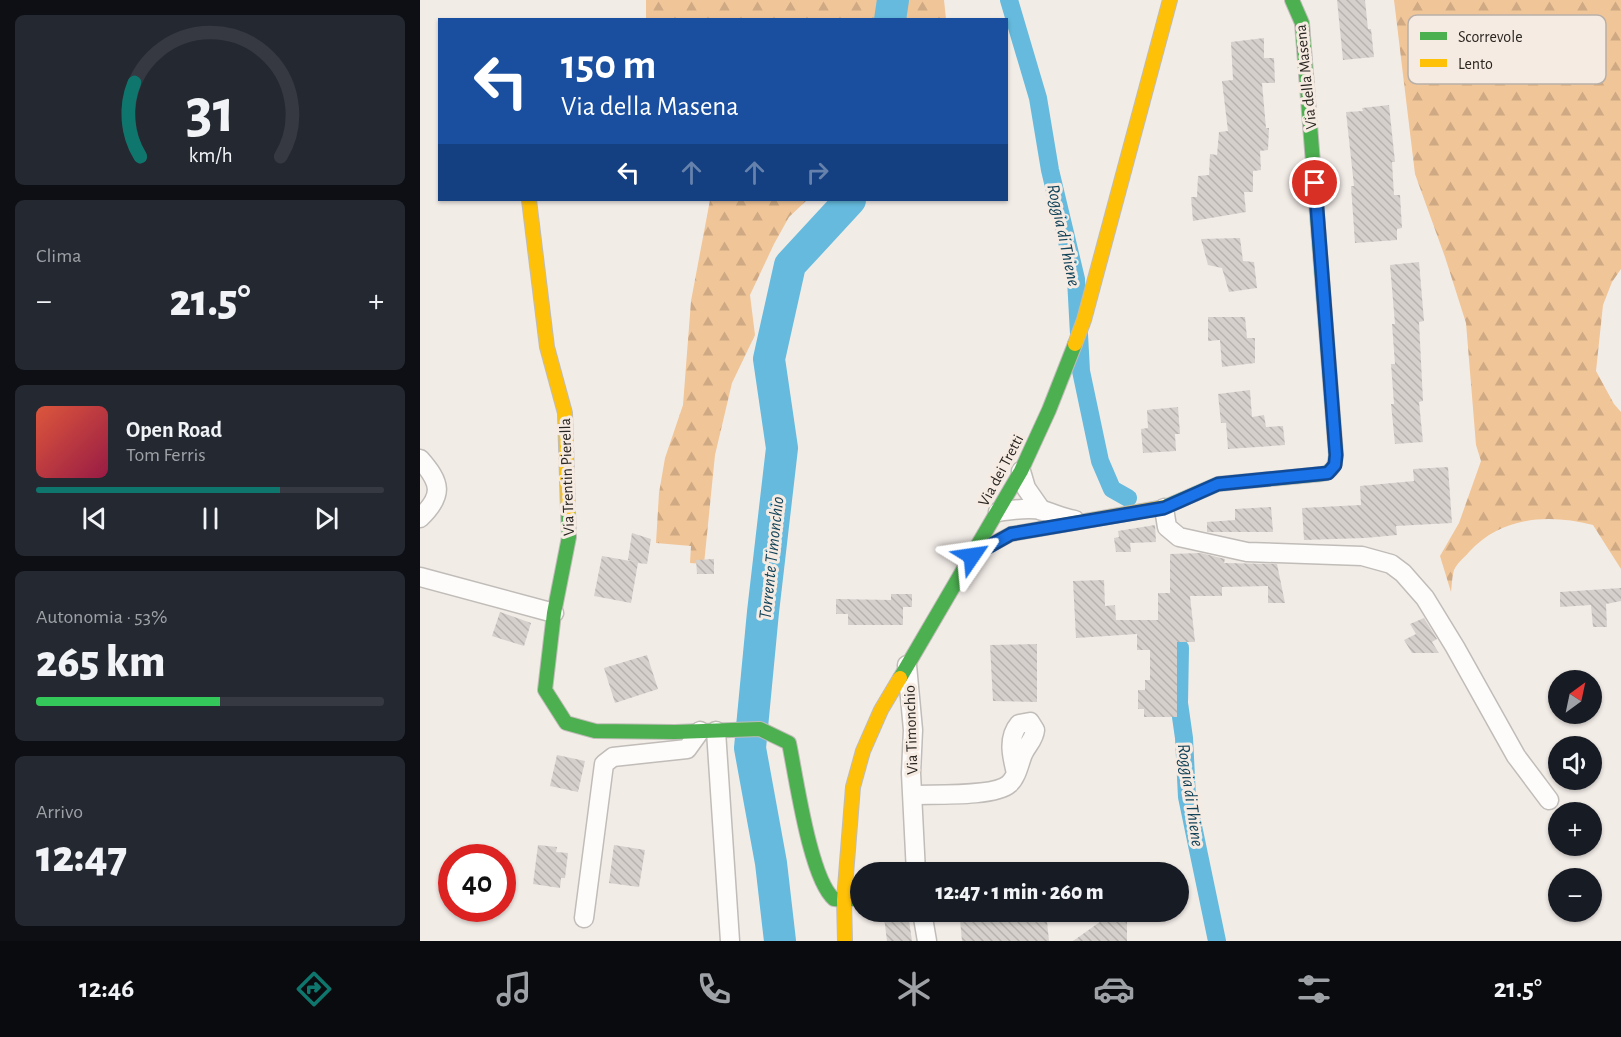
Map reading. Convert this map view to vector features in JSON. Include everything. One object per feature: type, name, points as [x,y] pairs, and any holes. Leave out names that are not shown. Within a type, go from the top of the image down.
[{"type":"street","name":"Via dei Tretti","points":[[845,941],[844,900],[853,787],[871,731],[1021,471],[1049,410],[1084,320],[1170,0]]},
{"type":"street","name":"Via della Masena","points":[[972,556],[1011,534],[1164,508],[1218,484],[1328,473],[1335,465],[1302,23],[1292,0]]},
{"type":"street","name":"Via Trentin Pierella","points":[[529,201],[547,347],[565,413],[570,537],[554,613],[545,690],[566,723],[595,731],[760,729],[789,743],[815,862],[826,891],[832,898],[844,900]]},
{"type":"street","points":[[420,459],[435,475],[437,493],[432,506],[420,518]]},
{"type":"street","points":[[1021,471],[1026,488],[1042,510]]},
{"type":"street","points":[[1164,508],[1167,526],[1179,537],[1246,552],[1362,555],[1391,564],[1403,573],[1425,598],[1516,756],[1549,800]]},
{"type":"street","name":"Via della Masena","points":[[998,512],[1023,509],[1042,510],[1058,517],[1079,521]]},
{"type":"street","name":"Via della Masena","points":[[998,512],[1011,522],[1021,525],[1053,526]]},
{"type":"street","points":[[420,577],[554,613]]},
{"type":"street","name":"Via Timonchio","points":[[907,665],[913,730],[911,773],[916,862]]},
{"type":"street","points":[[584,918],[604,764],[613,757],[687,749],[716,731],[730,941]]},
{"type":"street","name":"Via Timonchio","points":[[913,795],[990,792],[1005,787],[1016,773]]},
{"type":"street","points":[[844,900],[850,899]]},
{"type":"street","points":[[924,922],[927,941]]},
{"type":"green space","points":[[646,0],[944,0],[946,18],[646,18]]},
{"type":"green space","points":[[1394,0],[1621,0],[1621,269],[1612,282],[1603,305],[1596,371],[1614,404],[1621,412],[1621,569],[1593,525],[1560,520],[1527,521],[1496,531],[1469,552],[1454,570],[1451,592],[1440,556],[1459,523],[1481,461],[1476,445],[1466,323],[1415,174]]},
{"type":"green space","points":[[710,201],[806,201],[789,217],[750,295],[755,335],[732,383],[715,455],[704,564],[690,563],[691,546],[656,543],[659,493],[665,458],[683,405],[691,301]]},
{"type":"building","points":[[1337,0],[1365,0],[1374,57],[1343,60]]},
{"type":"building","points":[[1264,38],[1264,58],[1274,58],[1275,83],[1262,83],[1266,128],[1269,128],[1268,150],[1260,151],[1261,170],[1253,171],[1253,192],[1244,192],[1246,212],[1193,221],[1191,197],[1197,197],[1198,176],[1209,175],[1210,154],[1217,155],[1219,132],[1228,131],[1222,81],[1233,80],[1231,42]]},
{"type":"building","points":[[1389,105],[1395,162],[1392,162],[1394,195],[1400,195],[1402,228],[1397,229],[1397,240],[1355,243],[1351,186],[1354,186],[1346,112]]},
{"type":"building","points":[[1240,238],[1243,261],[1254,262],[1257,288],[1229,292],[1222,268],[1208,265],[1201,239]]},
{"type":"building","points":[[1419,262],[1424,321],[1419,322],[1423,401],[1419,402],[1423,442],[1395,444],[1391,404],[1394,404],[1391,364],[1395,364],[1392,324],[1395,324],[1390,265]]},
{"type":"building","points":[[1208,317],[1245,317],[1247,338],[1255,338],[1255,363],[1222,367],[1220,340],[1208,341]]},
{"type":"building","points":[[1250,390],[1252,417],[1264,415],[1266,427],[1283,426],[1285,445],[1228,449],[1226,423],[1221,423],[1218,394]]},
{"type":"building","points":[[1178,407],[1180,434],[1175,434],[1176,451],[1143,453],[1141,429],[1148,428],[1147,410]]},
{"type":"building","points":[[1448,467],[1452,523],[1396,526],[1397,535],[1304,540],[1302,508],[1361,505],[1360,486],[1414,481],[1413,469]]},
{"type":"building","points":[[1271,507],[1273,532],[1207,532],[1207,522],[1235,520],[1235,509]]},
{"type":"building","points":[[1155,525],[1156,542],[1130,543],[1131,552],[1116,552],[1114,538],[1119,537],[1118,531]]},
{"type":"building","points":[[632,533],[651,539],[647,564],[638,563],[631,603],[594,596],[602,556],[636,562],[628,560]]},
{"type":"building","points":[[1201,553],[1225,559],[1224,563],[1277,564],[1285,603],[1268,603],[1268,586],[1222,587],[1222,596],[1190,596],[1195,642],[1177,642],[1177,717],[1144,717],[1144,709],[1138,709],[1138,690],[1145,690],[1145,680],[1150,680],[1150,650],[1137,650],[1137,634],[1076,638],[1073,581],[1104,580],[1105,606],[1115,605],[1116,620],[1158,620],[1158,593],[1170,593],[1170,554]]},
{"type":"building","points":[[714,559],[714,574],[697,574],[696,560]]},
{"type":"building","points":[[1621,588],[1621,601],[1606,604],[1607,627],[1593,627],[1591,605],[1560,607],[1560,592]]},
{"type":"building","points":[[891,594],[912,594],[912,607],[903,607],[903,625],[848,625],[848,614],[836,614],[836,599],[891,600]]},
{"type":"building","points":[[500,612],[531,623],[524,646],[492,636]]},
{"type":"building","points":[[1424,618],[1437,639],[1432,642],[1439,653],[1412,653],[1404,640],[1416,634],[1410,624]]},
{"type":"building","points":[[1037,644],[1037,702],[993,701],[990,645]]},
{"type":"building","points":[[647,655],[658,689],[615,703],[604,668]]},
{"type":"building","points":[[557,755],[585,761],[578,792],[550,786]]},
{"type":"building","points":[[538,845],[557,847],[556,852],[568,853],[565,878],[561,878],[560,888],[533,884]]},
{"type":"building","points":[[614,845],[645,850],[639,887],[609,883]]},
{"type":"building","points":[[885,922],[909,922],[912,941],[887,941]]},
{"type":"building","points":[[960,922],[1047,922],[1049,941],[962,941]]},
{"type":"building","points":[[1100,922],[1127,922],[1127,941],[1073,941]]},
{"type":"waterway","name":"Torrente Timonchio","points":[[890,18],[893,0]]},
{"type":"waterway","name":"Roggia di Thiene","points":[[1009,0],[1038,98],[1050,170],[1076,279],[1081,371],[1100,461],[1112,489],[1128,498]]},
{"type":"waterway","name":"Torrente Timonchio","points":[[780,941],[771,863],[750,748],[782,448],[769,359],[790,265],[849,201]]},
{"type":"waterway","name":"Roggia di Thiene","points":[[1180,648],[1179,703],[1184,738],[1187,797],[1217,941]]},
{"type":"traffic: fast","points":[[1165,507],[1218,484],[1322,474],[1331,470],[1335,462],[1302,23],[1292,0]]},
{"type":"traffic: fast","points":[[900,678],[1021,471],[1049,410],[1075,344]]},
{"type":"traffic: fast","points":[[568,511],[569,537],[554,613],[545,690],[566,723],[595,731],[675,732],[760,729],[789,743],[805,826],[818,871],[825,888],[834,899],[850,899]]},
{"type":"traffic: slow","points":[[1075,344],[1084,320],[1170,0]]},
{"type":"traffic: slow","points":[[529,201],[547,347],[565,413],[568,511]]},
{"type":"traffic: slow","points":[[972,555],[1011,534],[1165,507]]},
{"type":"traffic: slow","points":[[845,941],[844,900],[853,787],[863,751],[881,710],[900,678]]},
{"type":"route","points":[[972,556],[1011,534],[1164,508],[1218,484],[1315,475],[1332,470],[1336,455],[1315,183]]}]
